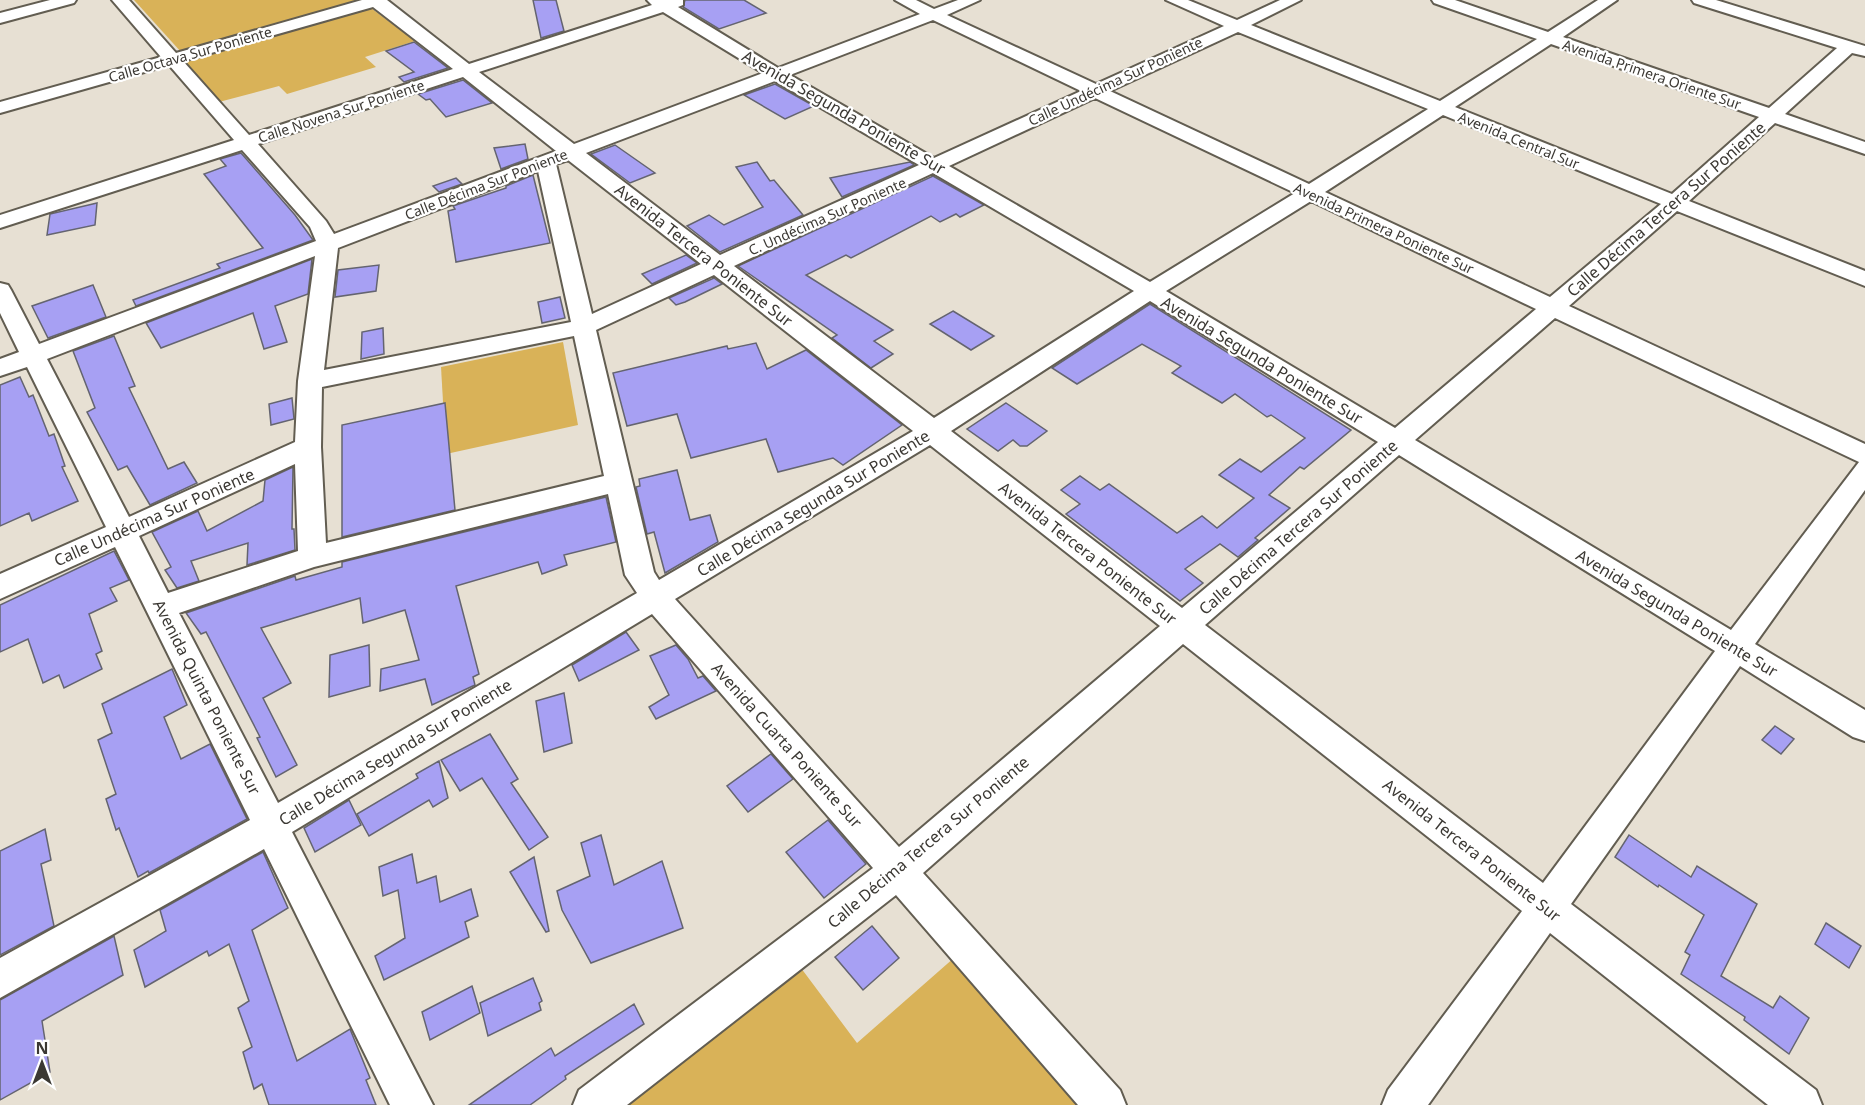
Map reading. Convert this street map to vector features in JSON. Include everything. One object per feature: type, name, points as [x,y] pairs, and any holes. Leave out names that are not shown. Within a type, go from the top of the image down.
[{"type":"street","points":[[0,18],[68,0]]},
{"type":"street","points":[[120,0],[319,225],[328,243],[310,381],[308,447],[312,557]]},
{"type":"street","name":"Calle Octava Sur Poniente","points":[[0,108],[377,0]]},
{"type":"street","name":"Avenida Tercera Poniente Sur","points":[[377,0],[467,70],[558,157],[717,266],[1801,1105]]},
{"type":"street","name":"Avenida Primera Poniente Sur","points":[[903,0],[1865,455]]},
{"type":"street","name":"Calle Décima Sur Poniente","points":[[0,368],[972,0]]},
{"type":"street","name":"Avenida Central Sur","points":[[1174,0],[1865,279]]},
{"type":"street","name":"Calle Undécima Sur Poniente","points":[[937,166],[1095,90],[1293,0]]},
{"type":"street","name":"Avenida Primera Oriente Sur","points":[[1440,0],[1865,148]]},
{"type":"street","name":"Calle Décima Segunda Sur Poniente","points":[[0,979],[271,825],[656,598],[933,431],[1150,291],[1221,250],[1609,0]]},
{"type":"street","points":[[1700,0],[1857,49]]},
{"type":"street","name":"Calle Novena Sur Poniente","points":[[0,222],[467,70],[667,2]]},
{"type":"street","name":"Avenida Segunda Poniente Sur","points":[[667,2],[776,74],[1150,291],[1865,727]]},
{"type":"street","name":"Calle Décima Tercera Sur Poniente","points":[[594,1105],[898,871],[1772,116],[1857,49]]},
{"type":"street","name":"Avenida Cuarta Poniente Sur","points":[[558,157],[585,326],[640,575],[656,598],[1105,1105]]},
{"type":"street","name":"C. Undécima Sur Poniente","points":[[585,326],[937,166]]},
{"type":"street","name":"Avenida Quinta Poniente Sur","points":[[0,290],[412,1105]]},
{"type":"street","points":[[310,381],[585,326]]},
{"type":"street","name":"Calle Undécima Sur Poniente","points":[[0,586],[308,447]]},
{"type":"street","points":[[1403,1105],[1865,470]]},
{"type":"street","points":[[162,608],[312,557],[620,482]]},
{"type":"shaded area","points":[[134,0],[360,0],[181,52]]},
{"type":"shaded area","points":[[371,8],[415,41],[365,57],[376,67],[287,94],[279,86],[219,102],[182,62]]},
{"type":"shaded area","points":[[563,342],[578,425],[446,454],[441,367]]},
{"type":"shaded area","points":[[955,957],[1088,1105],[621,1105],[801,968],[857,1043]]},
{"type":"building","points":[[533,0],[556,0],[564,31],[541,38]]},
{"type":"building","points":[[685,0],[744,0],[766,13],[719,29],[683,7]]},
{"type":"building","points":[[414,42],[448,68],[404,82],[399,77],[414,72],[386,51]]},
{"type":"building","points":[[463,80],[492,103],[446,117],[430,99],[426,100],[418,94]]},
{"type":"building","points":[[775,84],[814,106],[785,119],[744,95]]},
{"type":"building","points":[[525,144],[528,159],[501,169],[494,148]]},
{"type":"building","points":[[615,145],[655,173],[630,183],[591,154]]},
{"type":"building","points":[[241,153],[295,215],[313,240],[136,306],[133,300],[220,268],[217,264],[263,248],[204,174],[226,166],[220,159]]},
{"type":"building","points":[[757,162],[770,181],[774,180],[803,215],[720,252],[687,226],[709,215],[724,225],[763,207],[736,167]]},
{"type":"building","points":[[910,162],[914,165],[842,197],[830,178]]},
{"type":"building","points":[[533,175],[550,243],[456,262],[448,211],[455,209],[453,206],[506,188],[506,186]]},
{"type":"building","points":[[933,176],[984,205],[960,217],[956,214],[940,222],[931,216],[851,258],[846,255],[806,275],[893,330],[874,341],[893,354],[871,368],[832,338],[837,335],[738,266]]},
{"type":"building","points":[[456,178],[462,184],[439,192],[433,186]]},
{"type":"building","points":[[97,203],[95,225],[47,235],[50,214]]},
{"type":"building","points":[[686,255],[697,263],[652,284],[642,274]]},
{"type":"building","points":[[312,259],[308,294],[275,306],[287,342],[264,349],[253,313],[161,348],[146,323]]},
{"type":"building","points":[[379,265],[376,291],[335,297],[338,270]]},
{"type":"building","points":[[714,278],[722,284],[685,302],[676,305],[669,298]]},
{"type":"building","points":[[93,285],[106,317],[48,338],[32,306]]},
{"type":"building","points":[[560,297],[565,318],[542,323],[538,302]]},
{"type":"building","points":[[1150,304],[1351,430],[1304,469],[1300,467],[1269,495],[1290,508],[1255,538],[1258,540],[1238,557],[1220,544],[1185,569],[1203,583],[1180,601],[1066,514],[1080,504],[1061,490],[1080,476],[1100,490],[1109,484],[1177,533],[1202,516],[1217,528],[1254,498],[1219,475],[1240,459],[1261,472],[1305,438],[1271,415],[1267,417],[1235,394],[1222,403],[1172,373],[1181,366],[1142,344],[1077,384],[1052,368]]},
{"type":"building","points":[[953,311],[994,336],[971,350],[930,324]]},
{"type":"building","points":[[383,328],[384,354],[361,359],[362,332]]},
{"type":"building","points":[[114,336],[135,386],[129,388],[168,469],[184,462],[197,483],[150,505],[127,466],[118,470],[87,412],[95,408],[73,351]]},
{"type":"building","points":[[756,343],[767,369],[806,350],[902,425],[843,465],[833,458],[778,472],[766,439],[691,458],[677,414],[627,426],[613,373],[727,346],[728,349]]},
{"type":"building","points":[[20,377],[29,397],[33,395],[49,436],[54,434],[65,466],[62,467],[78,501],[32,521],[29,513],[0,526],[0,385]]},
{"type":"building","points":[[292,398],[294,419],[271,425],[269,404]]},
{"type":"building","points":[[445,403],[455,510],[342,537],[342,425]]},
{"type":"building","points":[[1006,403],[1047,431],[1027,446],[1020,446],[1013,440],[998,451],[967,429]]},
{"type":"building","points":[[293,467],[292,529],[294,529],[295,550],[247,565],[248,543],[191,561],[199,581],[177,588],[165,570],[171,567],[152,532],[198,511],[207,531],[263,501],[265,480]]},
{"type":"building","points":[[677,470],[690,520],[710,515],[718,542],[665,573],[654,532],[647,534],[636,487],[640,486],[639,479]]},
{"type":"building","points":[[606,497],[616,542],[564,555],[567,565],[542,574],[538,562],[456,586],[479,674],[473,677],[475,685],[432,705],[425,679],[380,691],[381,669],[419,660],[405,610],[363,623],[360,598],[261,628],[291,683],[263,698],[297,765],[276,777],[257,738],[260,737],[206,632],[201,634],[186,613],[295,576],[296,580],[342,567],[342,562]]},
{"type":"building","points":[[114,551],[129,580],[110,588],[117,601],[89,614],[102,651],[96,654],[102,669],[64,688],[59,675],[43,683],[28,639],[0,652],[0,605]]},
{"type":"building","points":[[626,632],[639,650],[579,681],[572,665]]},
{"type":"building","points":[[369,645],[370,686],[329,697],[330,655]]},
{"type":"building","points":[[676,645],[688,659],[698,678],[703,676],[716,691],[656,719],[649,707],[669,695],[650,656]]},
{"type":"building","points":[[172,669],[187,705],[164,717],[181,759],[210,744],[247,819],[138,877],[119,828],[116,830],[106,799],[116,794],[98,740],[112,733],[102,704]]},
{"type":"building","points":[[564,693],[572,743],[544,752],[536,701]]},
{"type":"building","points":[[1775,726],[1794,739],[1781,754],[1762,740]]},
{"type":"building","points":[[490,734],[518,779],[511,783],[548,837],[529,850],[482,778],[460,791],[441,760]]},
{"type":"building","points":[[771,754],[793,779],[748,812],[727,786]]},
{"type":"building","points":[[439,761],[448,798],[433,807],[429,800],[369,836],[357,814],[418,778],[416,774]]},
{"type":"building","points":[[349,800],[361,825],[315,852],[304,828]]},
{"type":"building","points":[[828,820],[866,864],[824,898],[786,852]]},
{"type":"building","points":[[45,829],[51,860],[41,864],[54,926],[0,955],[0,851]]},
{"type":"building","points":[[601,835],[614,885],[662,861],[683,928],[591,963],[562,910],[557,891],[590,876],[581,843]]},
{"type":"building","points":[[1629,835],[1691,877],[1697,866],[1757,904],[1721,976],[1773,1008],[1780,996],[1809,1018],[1789,1054],[1744,1020],[1745,1017],[1681,974],[1690,955],[1685,952],[1704,915],[1615,857]]},
{"type":"building","points":[[263,852],[288,908],[252,930],[297,1061],[350,1029],[370,1078],[366,1080],[376,1105],[269,1105],[262,1084],[254,1089],[243,1052],[252,1047],[238,1008],[249,1001],[229,944],[209,956],[207,951],[145,987],[134,950],[166,931],[160,910]]},
{"type":"building","points":[[412,854],[417,883],[436,876],[440,902],[471,889],[478,916],[465,922],[469,937],[384,980],[375,956],[405,938],[398,890],[383,896],[379,867]]},
{"type":"building","points":[[534,857],[549,931],[546,932],[510,872]]},
{"type":"building","points":[[1826,923],[1861,946],[1849,968],[1815,944]]},
{"type":"building","points":[[872,926],[899,958],[863,990],[835,957]]},
{"type":"building","points":[[114,936],[123,975],[42,1021],[50,1072],[0,1100],[0,1000]]},
{"type":"building","points":[[533,978],[542,1001],[539,1003],[541,1010],[488,1036],[480,1003]]},
{"type":"building","points":[[472,986],[480,1013],[430,1040],[422,1012]]},
{"type":"building","points":[[634,1004],[644,1024],[565,1076],[566,1079],[530,1105],[469,1105],[551,1048],[555,1056]]}]
